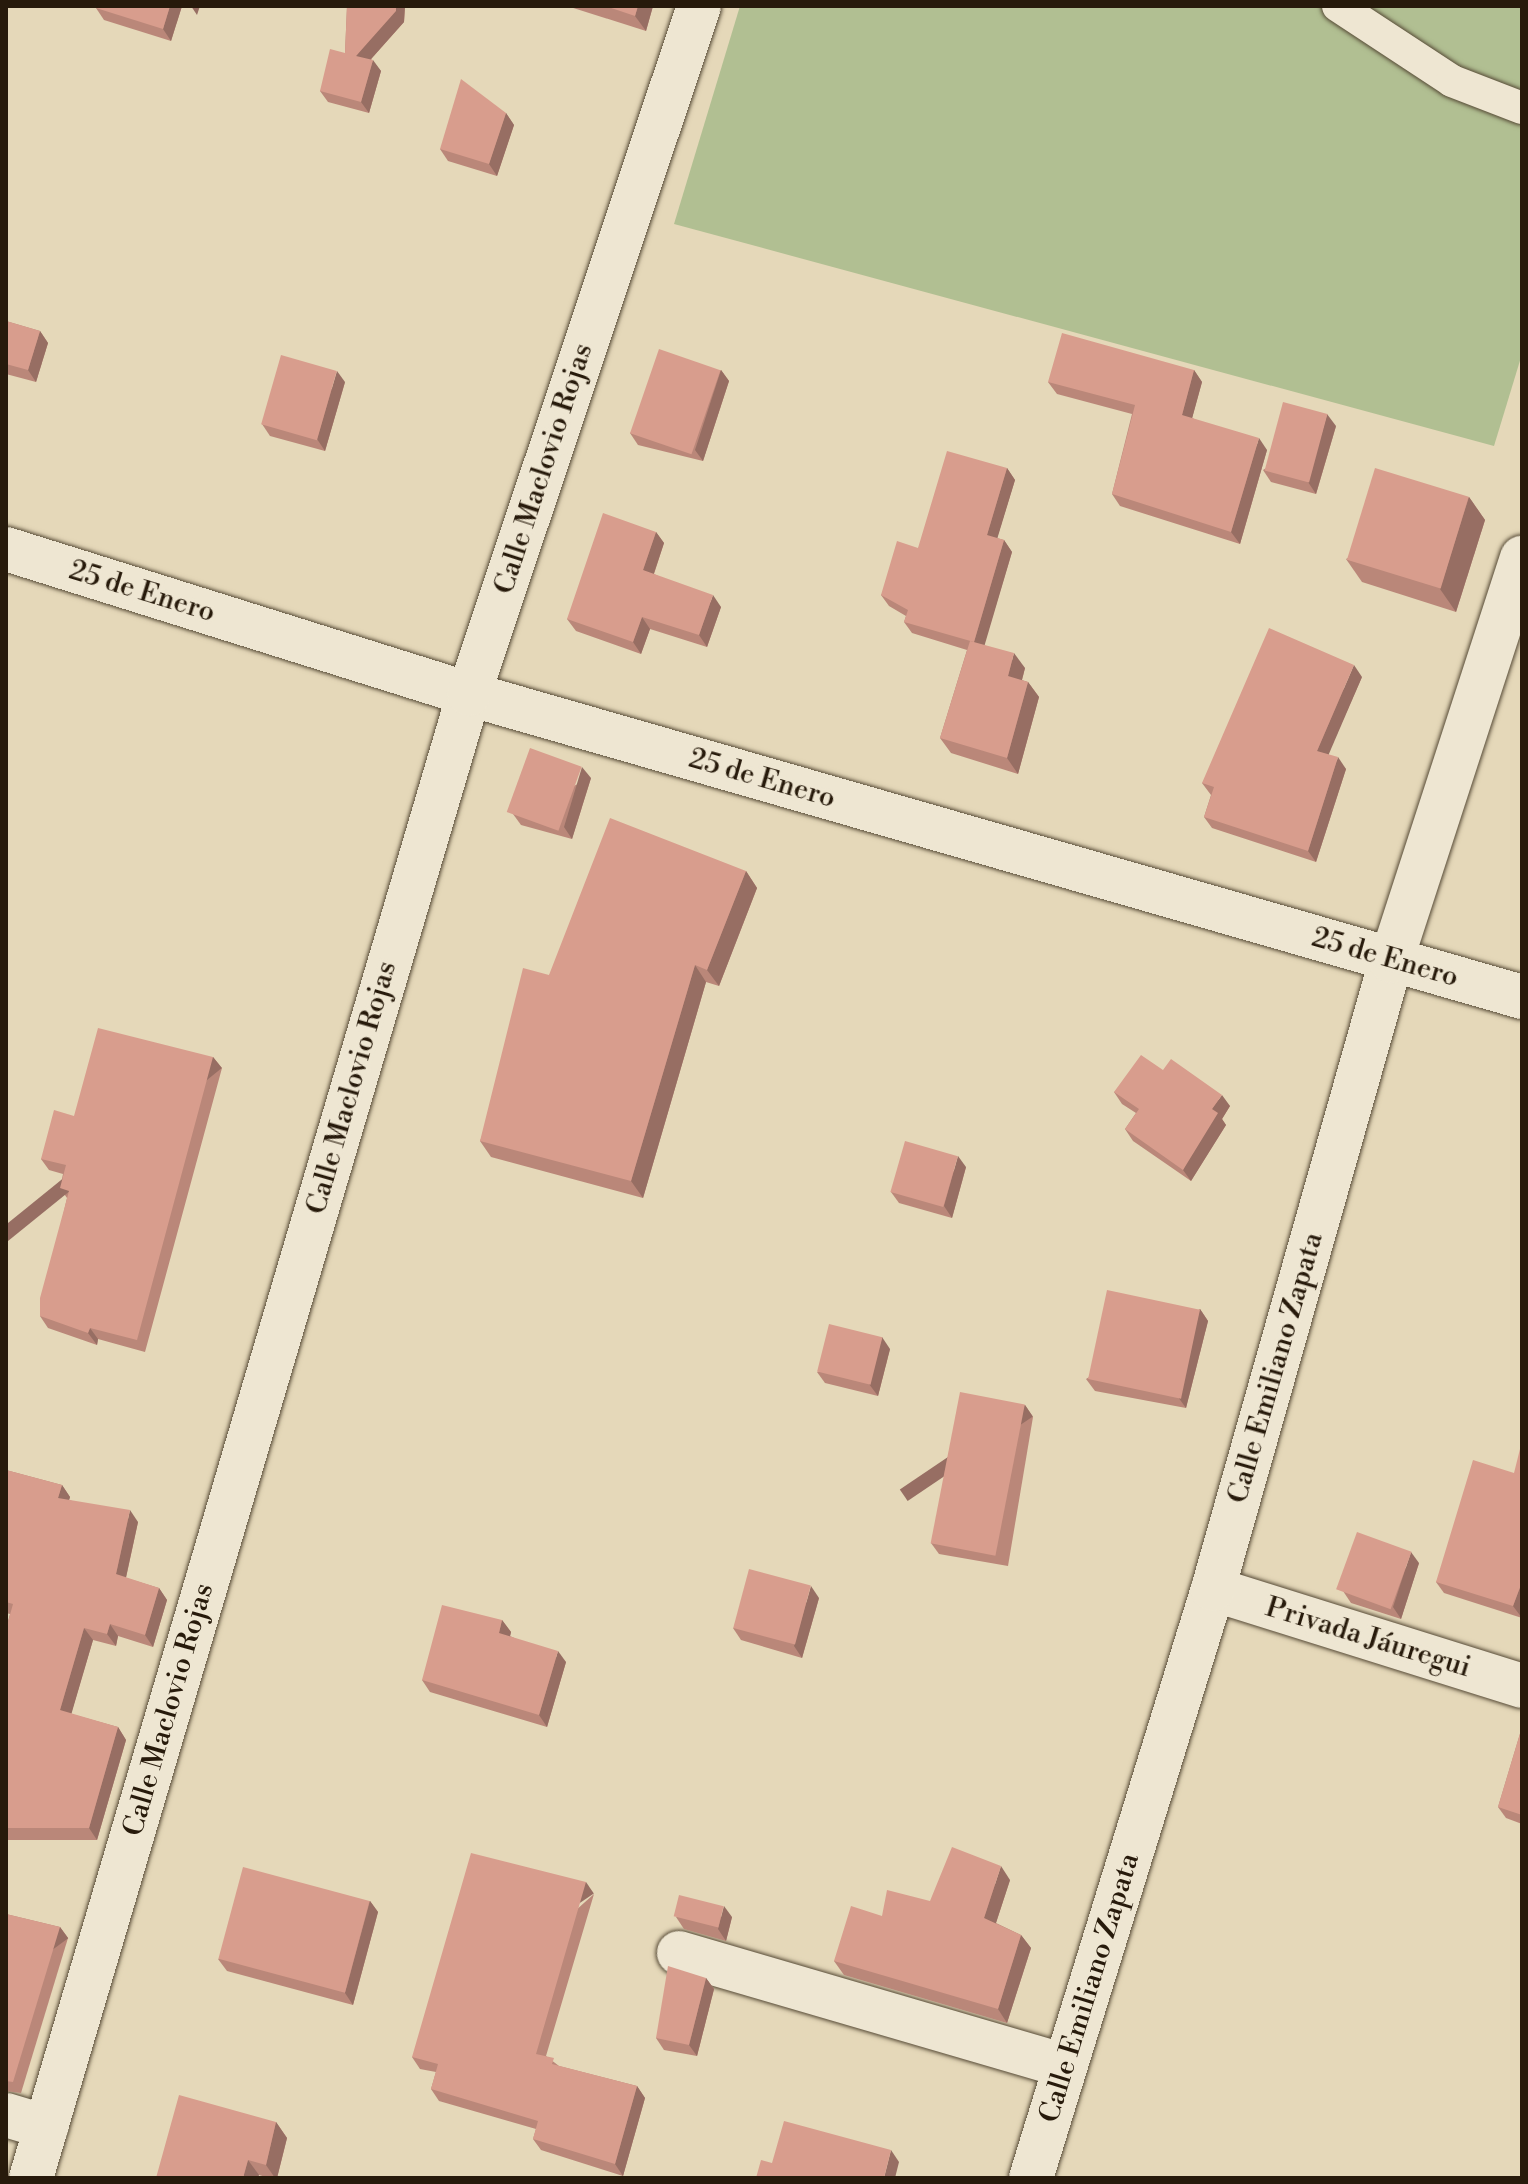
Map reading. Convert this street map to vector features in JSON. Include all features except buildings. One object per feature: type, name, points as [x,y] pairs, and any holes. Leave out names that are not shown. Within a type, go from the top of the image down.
[{"type":"street","name":"Calle Maclovio Rojas","points":[[31,2178],[26,2121],[469,694],[699,6]]},
{"type":"street","name":"25 de Enero","points":[[6,549],[469,694],[1522,997]]},
{"type":"street","name":"Calle Emiliano Zapata","points":[[1031,2178],[1213,1589],[1391,961],[1522,558]]},
{"type":"street","name":"Privada Jáuregui","points":[[1213,1589],[1522,1686]]},
{"type":"street","points":[[679,1953],[1065,2066]]},
{"type":"lane","points":[[1338,6],[1452,81],[1522,108]]},
{"type":"green space","points":[[740,6],[1522,6],[1522,354],[1494,446],[674,224]]}]
